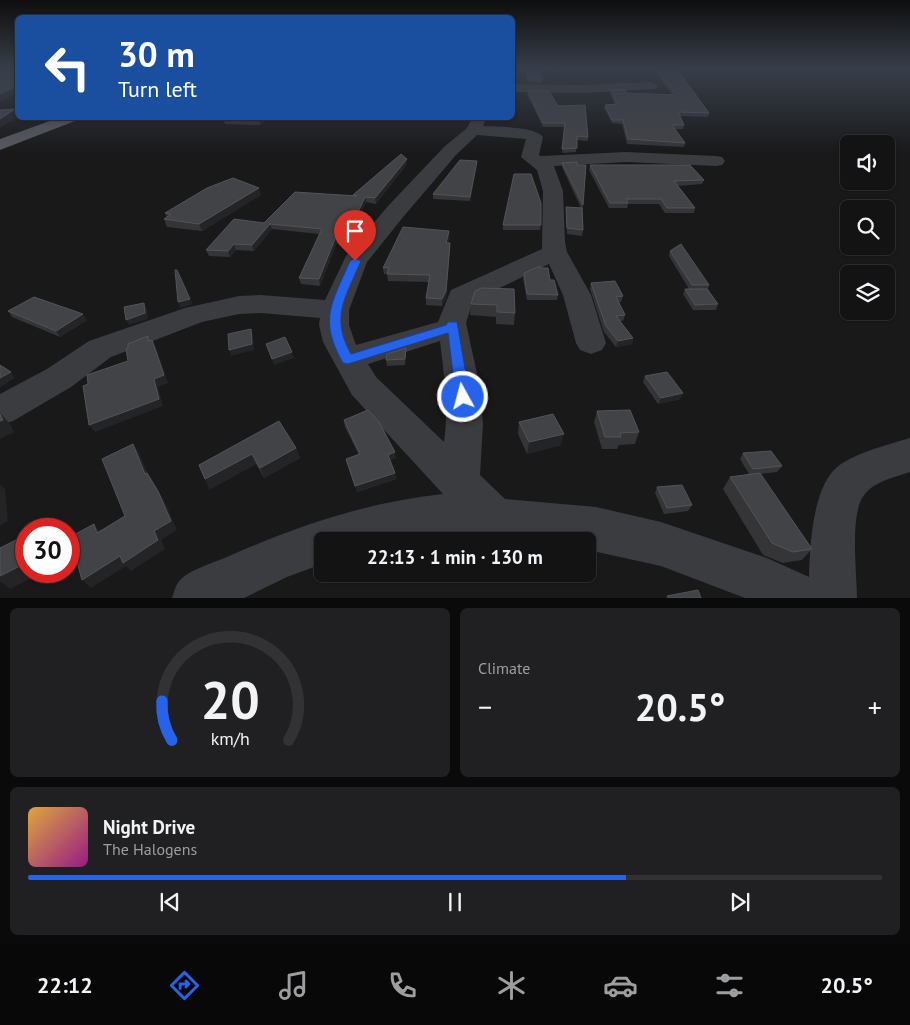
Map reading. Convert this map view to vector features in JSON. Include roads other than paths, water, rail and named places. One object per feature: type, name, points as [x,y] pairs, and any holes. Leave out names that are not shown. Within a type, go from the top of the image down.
[{"type":"main road","points":[[1,144],[65,120]]},
{"type":"street","points":[[494,518],[364,386],[338,342],[334,325],[335,310],[355,261],[396,211],[476,124],[534,136],[530,157],[545,167],[553,191],[553,242],[555,252],[577,295],[590,343]]},
{"type":"street","points":[[538,162],[626,157],[716,161]]},
{"type":"street","points":[[348,359],[450,328],[461,296],[555,252]]},
{"type":"street","points":[[0,411],[59,378],[100,349],[195,314],[239,305],[260,304],[335,310]]},
{"type":"street","points":[[452,324],[462,383],[466,424],[459,482]]},
{"type":"street","points":[[833,598],[835,520],[841,496],[851,480],[881,465],[910,454]]},
{"type":"street","points":[[196,598],[214,587],[276,558],[336,536],[402,519],[443,514],[596,529],[661,544],[767,582],[801,598]]}]
